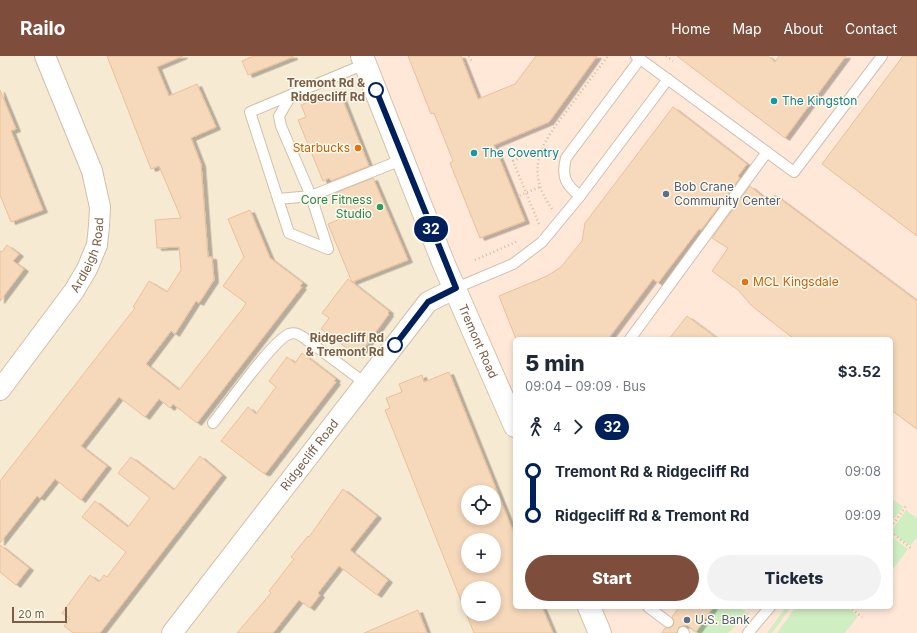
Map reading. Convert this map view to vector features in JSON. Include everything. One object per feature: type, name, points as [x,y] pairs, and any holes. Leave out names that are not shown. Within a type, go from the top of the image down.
[{"type":"main road","name":"Tremont Road","points":[[364,60],[456,288],[513,421]]},
{"type":"main road","points":[[590,609],[600,633]]},
{"type":"street","name":"Ardleigh Road","points":[[0,390],[74,291],[87,269],[97,245],[100,207],[92,171],[45,56]]},
{"type":"street","name":"Ridgecliff Road","points":[[172,633],[428,302],[456,288]]},
{"type":"lane","points":[[580,196],[568,187],[563,170],[566,158],[638,57],[794,172],[882,56]]},
{"type":"lane","points":[[292,94],[279,116],[281,126],[311,196],[328,249],[289,233],[250,112],[364,60]]},
{"type":"lane","points":[[456,288],[513,264],[542,242],[580,196],[668,79]]},
{"type":"lane","points":[[631,337],[767,152]]},
{"type":"lane","points":[[278,199],[311,196],[404,159]]},
{"type":"lane","points":[[213,423],[273,346],[288,334],[296,333],[303,337],[365,384]]},
{"type":"lane","points":[[651,609],[668,622]]},
{"type":"lane","points":[[748,633],[768,609]]},
{"type":"path","points":[[469,56],[472,62]]},
{"type":"path","points":[[552,209],[540,187],[537,175],[539,156],[548,134],[608,56]]},
{"type":"path","points":[[666,56],[673,61]]},
{"type":"path","points":[[539,156],[528,154],[513,161],[539,225]]},
{"type":"path","points":[[516,197],[540,187]]},
{"type":"path","points":[[548,214],[556,205]]},
{"type":"path","points":[[534,230],[544,220]]},
{"type":"path","points":[[475,260],[523,238]]},
{"type":"path","points":[[893,524],[906,506]]},
{"type":"path","points":[[893,534],[912,549]]},
{"type":"path","points":[[852,609],[862,617]]},
{"type":"shaded area","points":[[0,56],[362,56],[513,421],[513,609],[590,609],[600,633],[0,633]]},
{"type":"shaded area","points":[[362,56],[917,56],[917,633],[600,633],[590,609],[893,609],[893,337],[513,337],[513,421]]},
{"type":"green space","points":[[893,500],[903,507],[893,520]]},
{"type":"green space","points":[[906,510],[917,518],[917,537],[910,546],[893,534],[893,529]]},
{"type":"green space","points":[[893,538],[908,549],[893,569]]},
{"type":"green space","points":[[712,609],[741,609],[749,614],[728,633],[695,633],[686,626],[696,631]]},
{"type":"green space","points":[[785,609],[790,609],[772,633],[767,633]]},
{"type":"green space","points":[[795,609],[849,609],[858,616],[845,633],[777,633]]},
{"type":"building","points":[[107,56],[183,56],[157,67],[169,96],[197,84],[216,127],[191,138],[201,164],[208,257],[212,257],[214,280],[199,303],[196,301],[175,334],[171,331],[146,364],[179,390],[246,303],[223,286],[244,257],[228,219],[250,210],[270,258],[303,283],[300,286],[302,287],[197,423],[173,404],[170,408],[159,399],[145,417],[119,397],[81,446],[107,466],[81,500],[55,479],[40,498],[37,496],[0,543],[0,481],[135,308],[133,307],[149,281],[167,292],[181,270],[179,247],[157,248],[155,220],[181,218],[159,166],[151,169]]},
{"type":"building","points":[[254,56],[293,57],[248,75],[242,61]]},
{"type":"building","name":"The Coventry","points":[[408,56],[461,56],[478,99],[515,84],[536,56],[597,56],[549,122],[494,145],[525,221],[480,238],[450,163],[453,161],[434,113],[431,114]]},
{"type":"building","name":"The Kingston","points":[[677,56],[768,56],[775,62],[779,56],[846,56],[785,138]]},
{"type":"building","points":[[903,56],[917,56],[917,236],[822,164]]},
{"type":"building","points":[[0,90],[16,129],[11,131],[43,210],[11,222],[0,195]]},
{"type":"building","points":[[332,93],[334,96],[340,93],[369,166],[331,181],[329,178],[323,181],[298,120],[306,117],[301,105]]},
{"type":"building","name":"Bob Crane Community Center","points":[[673,107],[747,164],[738,176],[740,178],[701,230],[699,229],[658,283],[653,279],[610,337],[515,337],[499,296],[547,276],[561,267],[582,241],[585,223]]},
{"type":"building","points":[[373,178],[408,260],[352,282],[328,224],[345,217],[335,193]]},
{"type":"building","points":[[750,186],[769,202],[775,195],[917,301],[917,429],[893,411],[893,337],[791,337],[752,306],[738,290],[712,271],[728,248],[712,238]]},
{"type":"building","points":[[7,245],[19,254],[13,261],[24,269],[0,301],[0,251],[2,252]]},
{"type":"building","points":[[348,279],[389,311],[389,314],[359,355],[357,353],[356,355],[321,329],[329,318],[322,313]]},
{"type":"building","points":[[687,316],[715,337],[671,337]]},
{"type":"building","points":[[302,353],[336,379],[334,381],[336,382],[266,473],[263,473],[221,441],[248,407],[256,414],[276,387],[269,381],[287,357],[295,363]]},
{"type":"building","points":[[449,372],[494,485],[461,485],[461,525],[501,525],[501,501],[513,531],[513,609],[543,609],[553,633],[474,633],[469,621],[501,621],[501,581],[461,581],[461,600],[385,410],[390,408],[386,398],[402,392],[399,384],[422,375],[424,382]]},
{"type":"building","points":[[200,456],[222,475],[100,633],[73,633],[64,626],[70,619],[62,613],[90,575],[99,582],[104,575],[107,577],[126,552],[82,517],[95,501],[128,527],[150,498],[118,473],[131,457],[174,490]]},
{"type":"building","points":[[343,489],[377,516],[350,550],[388,580],[377,595],[339,566],[318,593],[320,595],[310,608],[299,600],[273,633],[237,633],[271,593],[269,591],[294,559],[291,557],[308,536],[309,537]]},
{"type":"building","points":[[0,545],[29,568],[16,585],[0,572]]},
{"type":"building","name":"U.S. Bank","points":[[678,609],[712,609],[696,632],[687,625],[679,627],[677,633],[662,633],[665,628],[670,628],[673,626],[674,622],[672,617]]},
{"type":"building","points":[[418,610],[427,633],[364,633]]},
{"type":"bus line","name":"32","points":[[376,90],[443,262],[456,288],[428,302],[395,345]]},
{"type":"place","name":"Tremont Rd & Ridgecliff Rd","points":[[376,90]]},
{"type":"place","name":"The Kingston","points":[[774,101]]},
{"type":"place","name":"Starbucks","points":[[358,148]]},
{"type":"place","name":"The Coventry","points":[[474,153]]},
{"type":"place","name":"Bob Crane Community Center","points":[[666,194]]},
{"type":"place","name":"Core Fitness Studio","points":[[380,207]]},
{"type":"place","name":"MCL Kingsdale","points":[[745,282]]},
{"type":"place","name":"Ridgecliff Rd & Tremont Rd","points":[[395,345]]},
{"type":"place","name":"U.S. Bank","points":[[687,620]]}]
